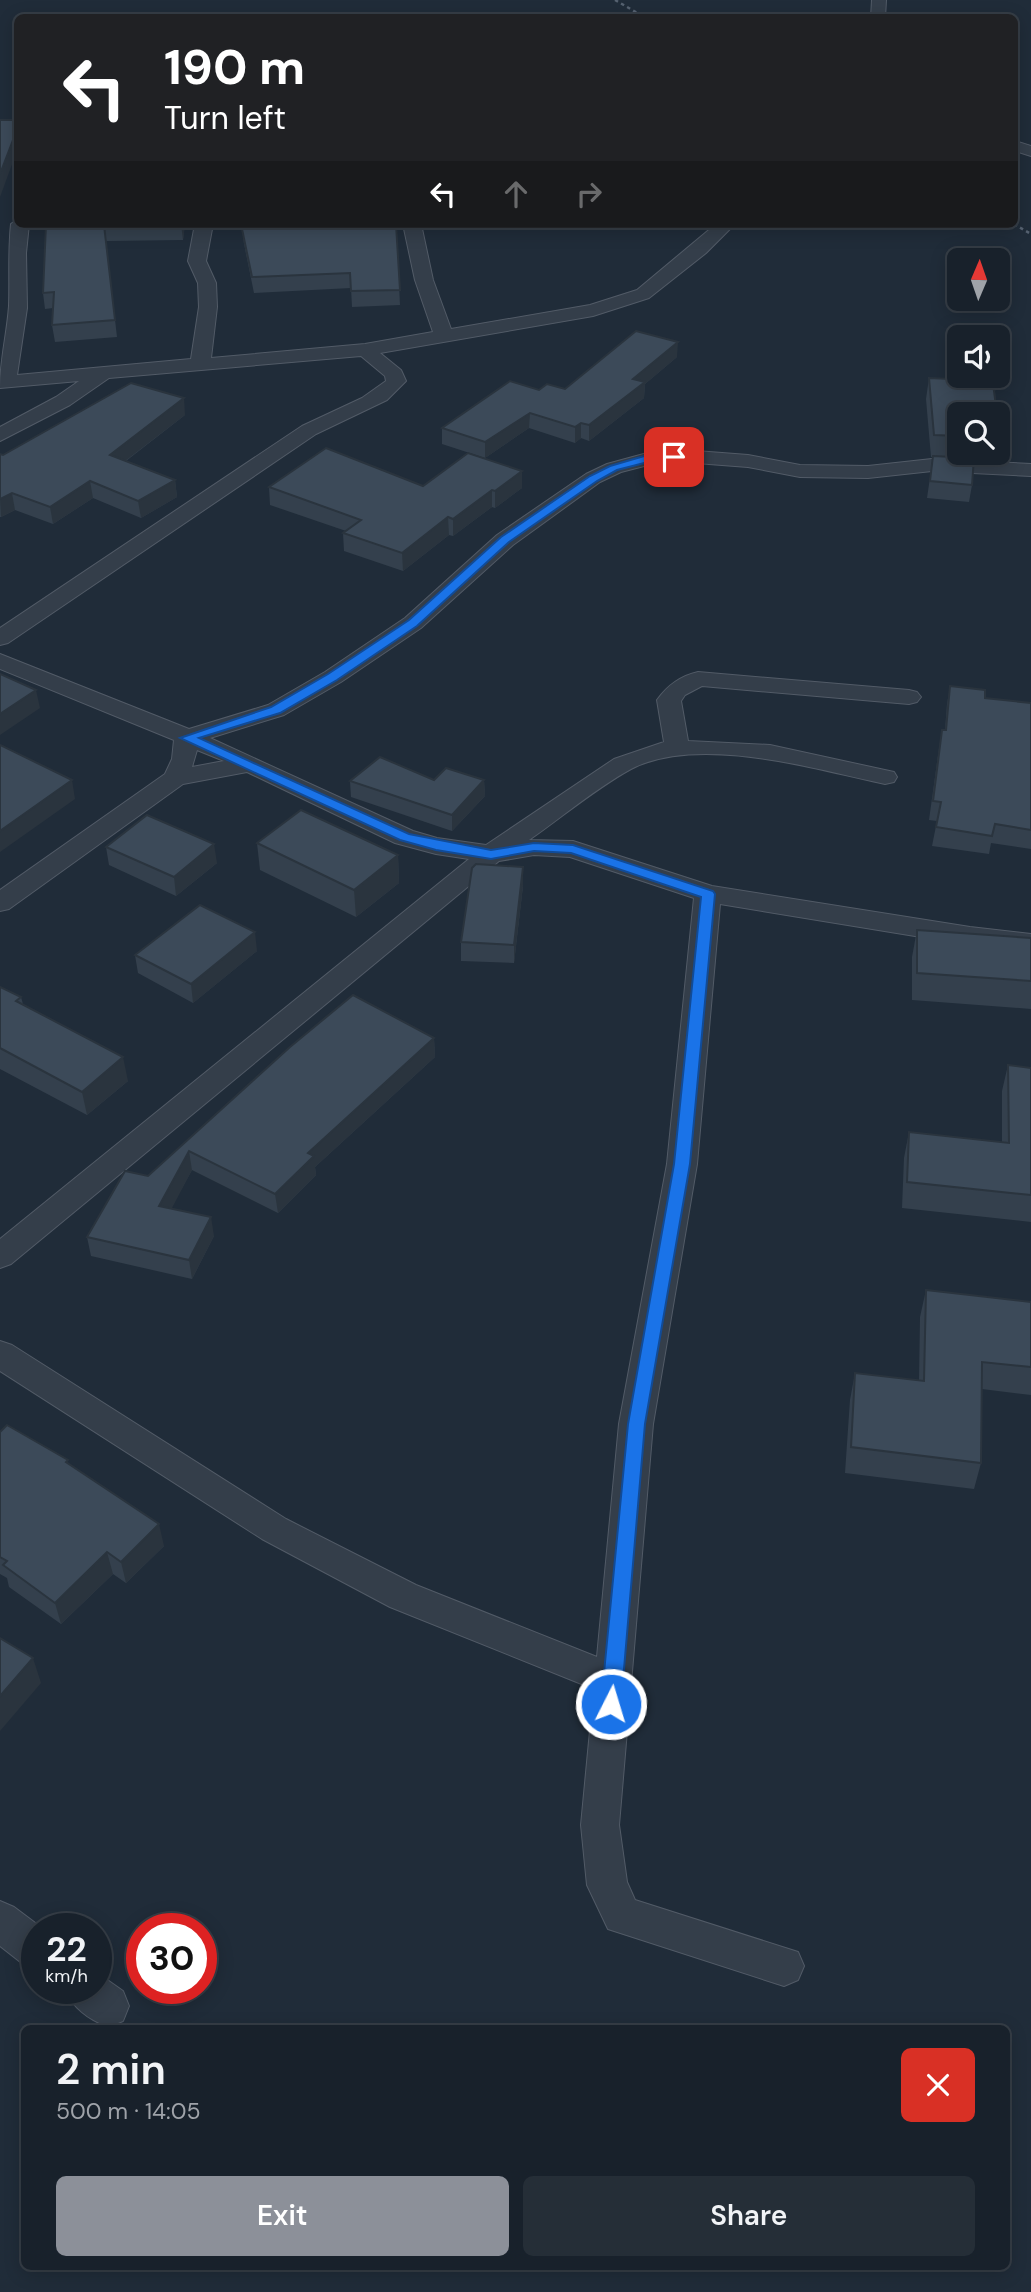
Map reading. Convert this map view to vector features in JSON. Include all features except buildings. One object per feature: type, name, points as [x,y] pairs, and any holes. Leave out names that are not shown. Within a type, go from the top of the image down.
[{"type":"street","points":[[20,228],[18,308],[3,382],[365,350],[593,310],[642,295],[722,228]]},
{"type":"street","points":[[200,366],[208,307],[207,284],[197,261],[203,228]]},
{"type":"street","points":[[413,228],[424,280],[444,337]]},
{"type":"street","points":[[0,638],[320,422],[384,393],[393,386],[396,381],[394,374],[365,350]]},
{"type":"street","points":[[0,435],[63,401],[103,373]]},
{"type":"street","points":[[186,738],[275,710],[332,677],[413,623],[505,540],[593,478],[614,468],[651,458],[696,457],[748,461],[800,471],[868,472],[932,465],[1031,470]]},
{"type":"street","points":[[0,661],[249,764],[404,837],[436,846],[491,855],[534,847],[573,849],[708,894],[957,934],[1031,943]]},
{"type":"street","points":[[677,749],[669,700],[677,690],[698,679],[909,697]]},
{"type":"street","points":[[174,778],[184,759],[186,738]]},
{"type":"street","points":[[0,1255],[491,855],[624,764],[664,749],[719,748],[770,752],[885,776]]},
{"type":"street","points":[[0,903],[174,778],[249,764]]},
{"type":"street","points":[[708,894],[682,1164],[636,1424],[600,1825],[607,1885],[622,1915],[784,1966]]},
{"type":"street","points":[[0,1354],[274,1529],[403,1595],[613,1680]]},
{"type":"street","points":[[0,1921],[21,1937]]},
{"type":"railway","points":[[615,0],[639,14]]},
{"type":"railway","points":[[1018,226],[1031,234]]},
{"type":"route","points":[[611,1704],[636,1424],[682,1164],[708,894],[573,849],[534,847],[491,855],[436,846],[404,837],[233,756],[186,738],[275,710],[332,677],[413,623],[505,540],[593,478],[614,468],[651,458],[674,457]]}]
